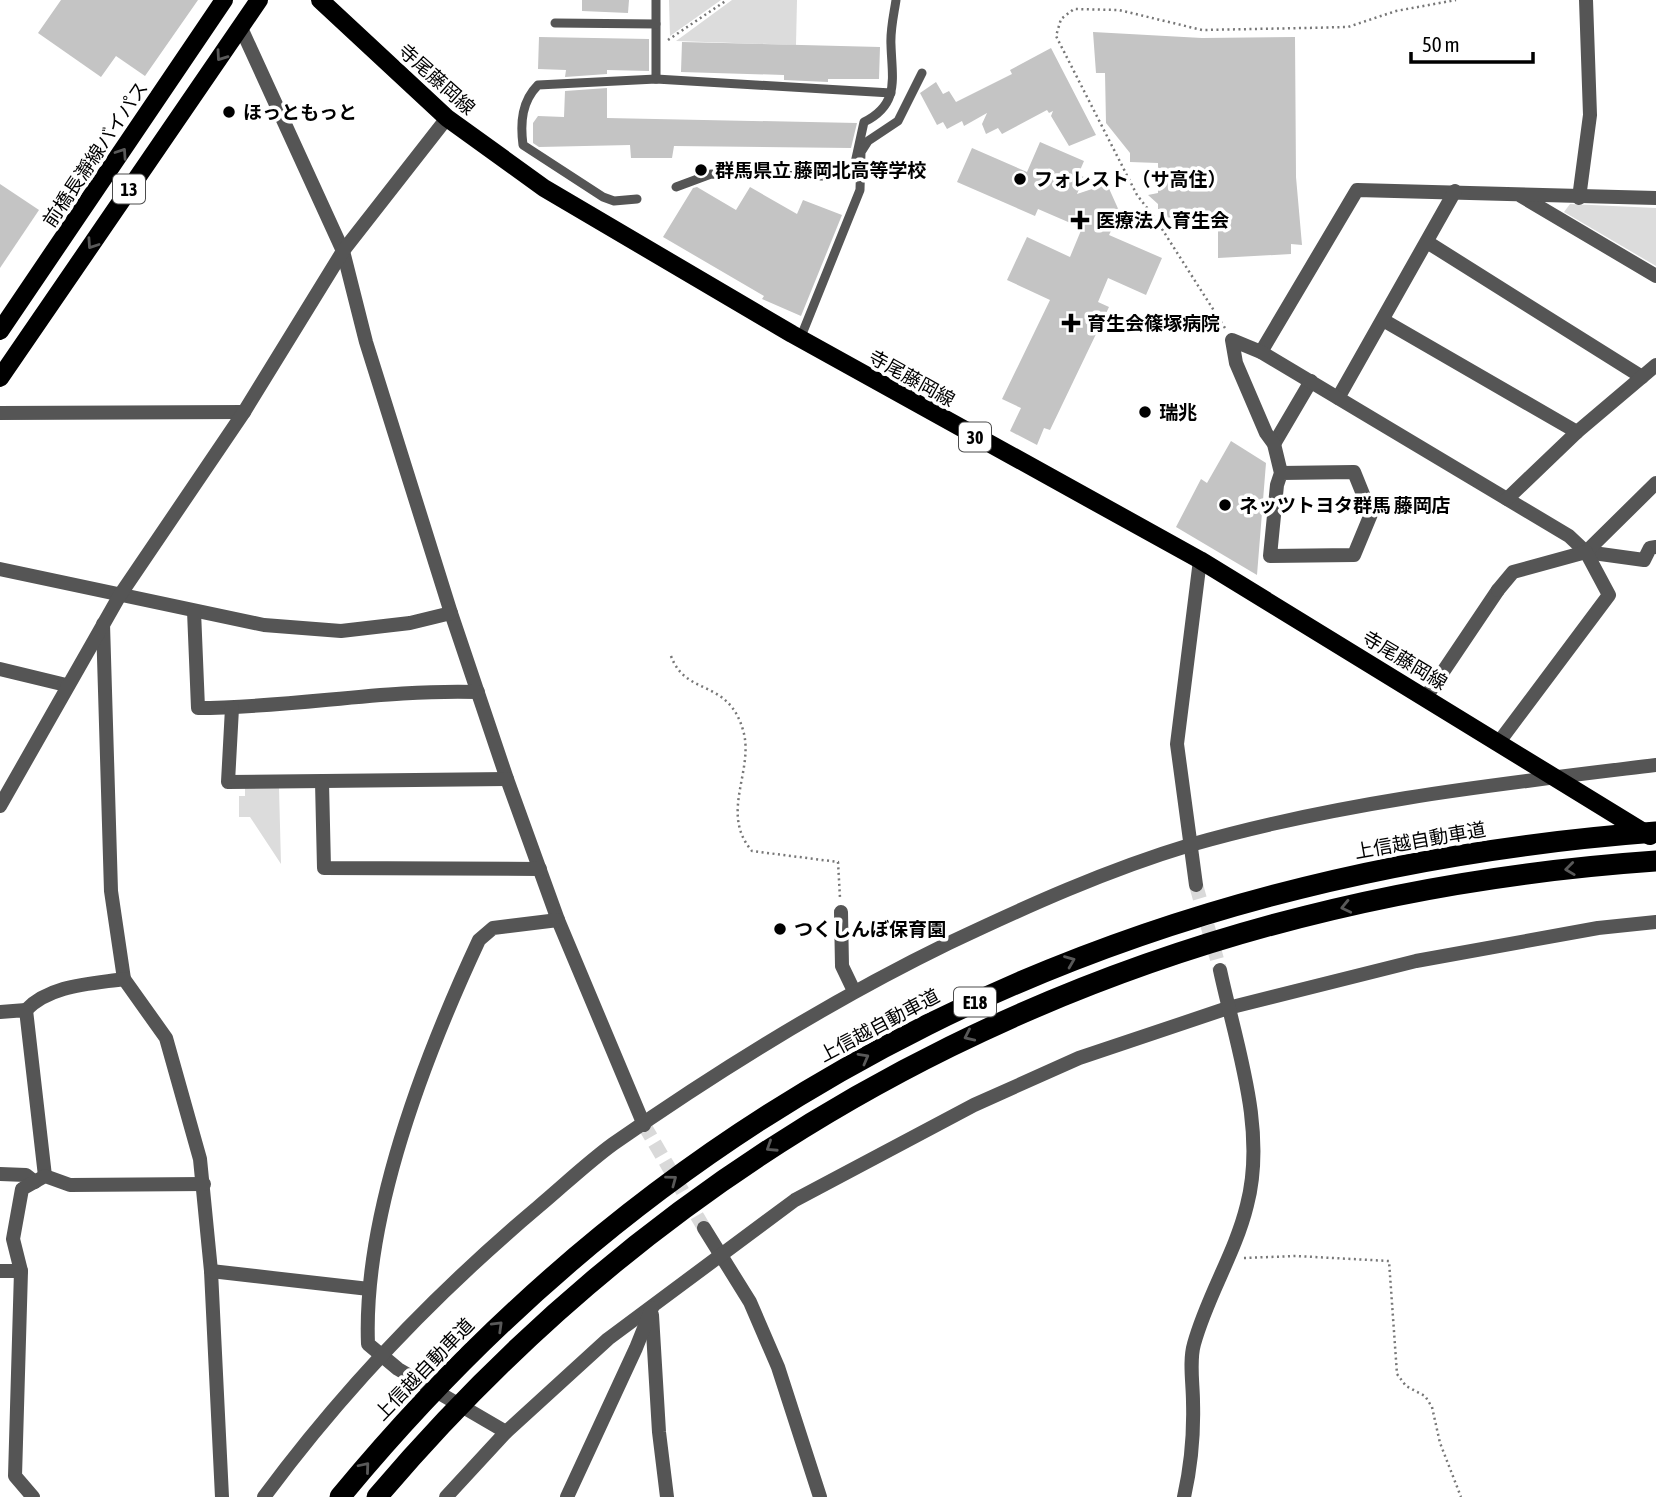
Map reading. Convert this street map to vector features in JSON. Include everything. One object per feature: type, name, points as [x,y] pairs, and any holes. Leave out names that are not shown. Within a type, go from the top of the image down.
[{"type":"highway","name":"上信越自動車道","points":[[340,1497],[389,1437],[555,1273],[680,1174],[815,1085],[954,1011],[1108,946],[1184,919],[1268,896],[1427,861],[1597,837],[1656,832]]},
{"type":"highway","name":"E18","points":[[377,1497],[422,1444],[485,1378],[584,1287],[695,1199],[828,1111],[970,1035],[1122,972],[1270,925],[1427,890],[1647,862]]},
{"type":"main road","name":"前橋長瀞線バイパス","points":[[0,331],[224,0]]},
{"type":"main road","name":"13","points":[[0,378],[259,0]]},
{"type":"main road","name":"寺尾藤岡線","points":[[320,0],[447,118],[544,188],[800,339],[1200,560],[1656,840]]},
{"type":"street","points":[[1579,198],[1591,115],[1587,0]]},
{"type":"street","points":[[240,28],[343,251],[366,342],[451,613],[507,779],[558,920],[645,1125]]},
{"type":"street","points":[[0,806],[66,685],[120,595],[244,412],[343,251],[447,118]]},
{"type":"street","points":[[1261,352],[1357,190],[1656,198]]},
{"type":"street","points":[[1338,398],[1455,191]]},
{"type":"street","points":[[1518,194],[1656,276]]},
{"type":"street","points":[[1427,242],[1642,377]]},
{"type":"street","points":[[1382,320],[1577,432]]},
{"type":"street","points":[[1232,340],[1261,352],[1311,381],[1569,536],[1586,552],[1609,594],[1499,742]]},
{"type":"street","points":[[1232,340],[1236,363],[1266,433],[1274,444],[1281,473],[1277,485],[1270,556],[1354,555],[1371,514],[1354,472],[1281,473]]},
{"type":"street","points":[[1507,499],[1577,432],[1656,365]]},
{"type":"street","points":[[1274,444],[1311,381]]},
{"type":"street","points":[[0,413],[244,412]]},
{"type":"street","points":[[1586,552],[1656,483]]},
{"type":"street","points":[[1426,697],[1513,572],[1586,552],[1644,559],[1650,548],[1656,547]]},
{"type":"street","points":[[1196,885],[1177,744],[1200,560]]},
{"type":"street","points":[[0,569],[264,625],[341,631],[410,623],[451,613]]},
{"type":"street","points":[[194,611],[198,708],[232,708],[421,690],[478,692]]},
{"type":"street","points":[[103,624],[111,891],[124,979],[166,1038],[200,1159],[211,1271],[222,1497]]},
{"type":"street","points":[[0,669],[66,685]]},
{"type":"street","points":[[232,708],[228,782],[507,779]]},
{"type":"street","points":[[264,1497],[311,1434],[381,1355],[509,1231],[612,1145],[854,991],[1025,906],[1189,846],[1362,804],[1432,792],[1656,765]]},
{"type":"street","points":[[322,782],[324,868],[540,869]]},
{"type":"street","points":[[841,912],[842,966],[854,991]]},
{"type":"street","points":[[506,1432],[398,1370],[368,1344],[369,1289],[385,1200],[427,1057],[479,940],[493,928],[558,920]]},
{"type":"street","points":[[446,1497],[506,1432],[608,1339],[796,1200],[974,1105],[1079,1058],[1228,1008],[1416,961],[1598,928],[1656,922]]},
{"type":"street","points":[[1184,1497],[1191,1466],[1193,1346],[1230,1258],[1248,1203],[1254,1136],[1220,970]]},
{"type":"street","points":[[0,1012],[26,1010],[36,999],[68,988],[124,979]]},
{"type":"street","points":[[26,1010],[40,1179]]},
{"type":"street","points":[[0,1174],[26,1174],[70,1185],[204,1184]]},
{"type":"street","points":[[33,1497],[15,1476],[21,1271],[13,1239],[22,1189],[40,1179]]},
{"type":"street","points":[[704,1228],[750,1302],[778,1367],[820,1497]]},
{"type":"street","points":[[0,1271],[21,1271]]},
{"type":"street","points":[[211,1271],[369,1289]]},
{"type":"street","points":[[568,1497],[652,1307]]},
{"type":"street","points":[[652,1307],[659,1432],[667,1497]]},
{"type":"lane","points":[[656,0],[656,79]]},
{"type":"lane","points":[[676,187],[711,174],[822,176],[853,172],[864,122],[883,113],[891,93],[894,67],[891,44],[896,0]]},
{"type":"lane","points":[[555,23],[656,24]]},
{"type":"lane","points":[[800,339],[860,190],[861,152],[868,141],[898,121],[922,73]]},
{"type":"lane","points":[[637,199],[614,201],[603,197],[523,145],[526,97],[544,83],[656,79],[891,93]]},
{"type":"path","points":[[658,44],[673,38],[727,0]]},
{"type":"path","points":[[1232,340],[1209,298],[1137,195],[1056,36],[1061,19],[1074,9],[1095,7],[1202,30],[1348,27],[1396,11],[1456,0]]},
{"type":"path","points":[[671,656],[676,671],[686,680],[726,698],[743,729],[746,749],[736,797],[742,840],[752,851],[838,862],[841,912]]},
{"type":"path","points":[[1230,1258],[1296,1256],[1389,1261],[1397,1374],[1406,1386],[1425,1396],[1432,1407],[1440,1443],[1461,1497]]},
{"type":"shaded area","points":[[669,0],[721,0],[670,36]]},
{"type":"shaded area","points":[[732,0],[797,0],[796,45],[676,41]]},
{"type":"shaded area","points":[[1570,204],[1656,208],[1656,266],[1564,212]]},
{"type":"shaded area","points":[[245,788],[279,788],[281,864],[250,817],[239,817],[239,796],[245,796]]},
{"type":"building","points":[[61,0],[198,0],[145,76],[116,56],[101,77],[38,33]]},
{"type":"building","points":[[582,0],[629,0],[628,13],[582,11]]},
{"type":"building","points":[[1093,32],[1202,38],[1295,37],[1296,177],[1302,245],[1291,244],[1291,254],[1218,258],[1218,230],[1181,231],[1181,225],[1175,225],[1175,218],[1163,217],[1163,210],[1158,209],[1158,204],[1148,195],[1158,193],[1158,163],[1130,162],[1130,153],[1106,123],[1105,73],[1096,73]]},
{"type":"building","points":[[539,37],[649,39],[649,71],[607,70],[607,74],[565,77],[566,70],[538,69]]},
{"type":"building","points":[[682,42],[880,47],[879,79],[828,79],[828,82],[784,80],[784,75],[681,72]]},
{"type":"building","points":[[1051,48],[1096,135],[1069,146],[1051,116],[1053,111],[1049,113],[1047,110],[1002,134],[998,128],[986,134],[982,124],[987,113],[964,126],[962,121],[947,129],[943,122],[937,125],[920,93],[936,82],[943,94],[949,91],[956,102],[1012,74],[1010,70]]},
{"type":"building","points":[[607,88],[607,118],[857,123],[851,148],[674,146],[672,158],[631,158],[630,145],[539,147],[533,143],[533,123],[538,116],[564,117],[565,91]]},
{"type":"building","points":[[1040,142],[1084,161],[1078,175],[1084,177],[1077,194],[1107,184],[1120,213],[1109,235],[1162,258],[1146,295],[1108,278],[1098,302],[1109,307],[1050,430],[1044,428],[1037,445],[1010,431],[1021,408],[1002,399],[1050,300],[1007,280],[1027,237],[1070,257],[1082,228],[1038,209],[1035,216],[957,182],[972,148],[1027,172]]},
{"type":"building","points":[[0,184],[39,210],[0,268]]},
{"type":"building","points":[[697,187],[736,210],[750,187],[797,214],[803,200],[842,215],[801,316],[762,299],[764,296],[663,237],[693,188]]},
{"type":"building","name":"ネッツトヨタ群馬 藤岡店","points":[[1231,441],[1266,463],[1257,575],[1176,527],[1201,479],[1207,483]]},
{"type":"tunnel","points":[[1196,885],[1220,970]]},
{"type":"tunnel","points":[[644,1125],[704,1228]]},
{"type":"place","name":"ほっともっと","points":[[229,112]]},
{"type":"place","name":"群馬県立 藤岡北高等学校","points":[[701,170]]},
{"type":"place","name":"フォレスト （サ高住）","points":[[1020,179]]},
{"type":"place","name":"医療法人育生会","points":[[1080,220]]},
{"type":"place","name":"育生会篠塚病院","points":[[1071,323]]},
{"type":"place","name":"瑞兆","points":[[1145,412]]},
{"type":"place","name":"ネッツトヨタ群馬 藤岡店","points":[[1225,505]]},
{"type":"place","name":"つくしんぼ保育園","points":[[780,929]]}]
